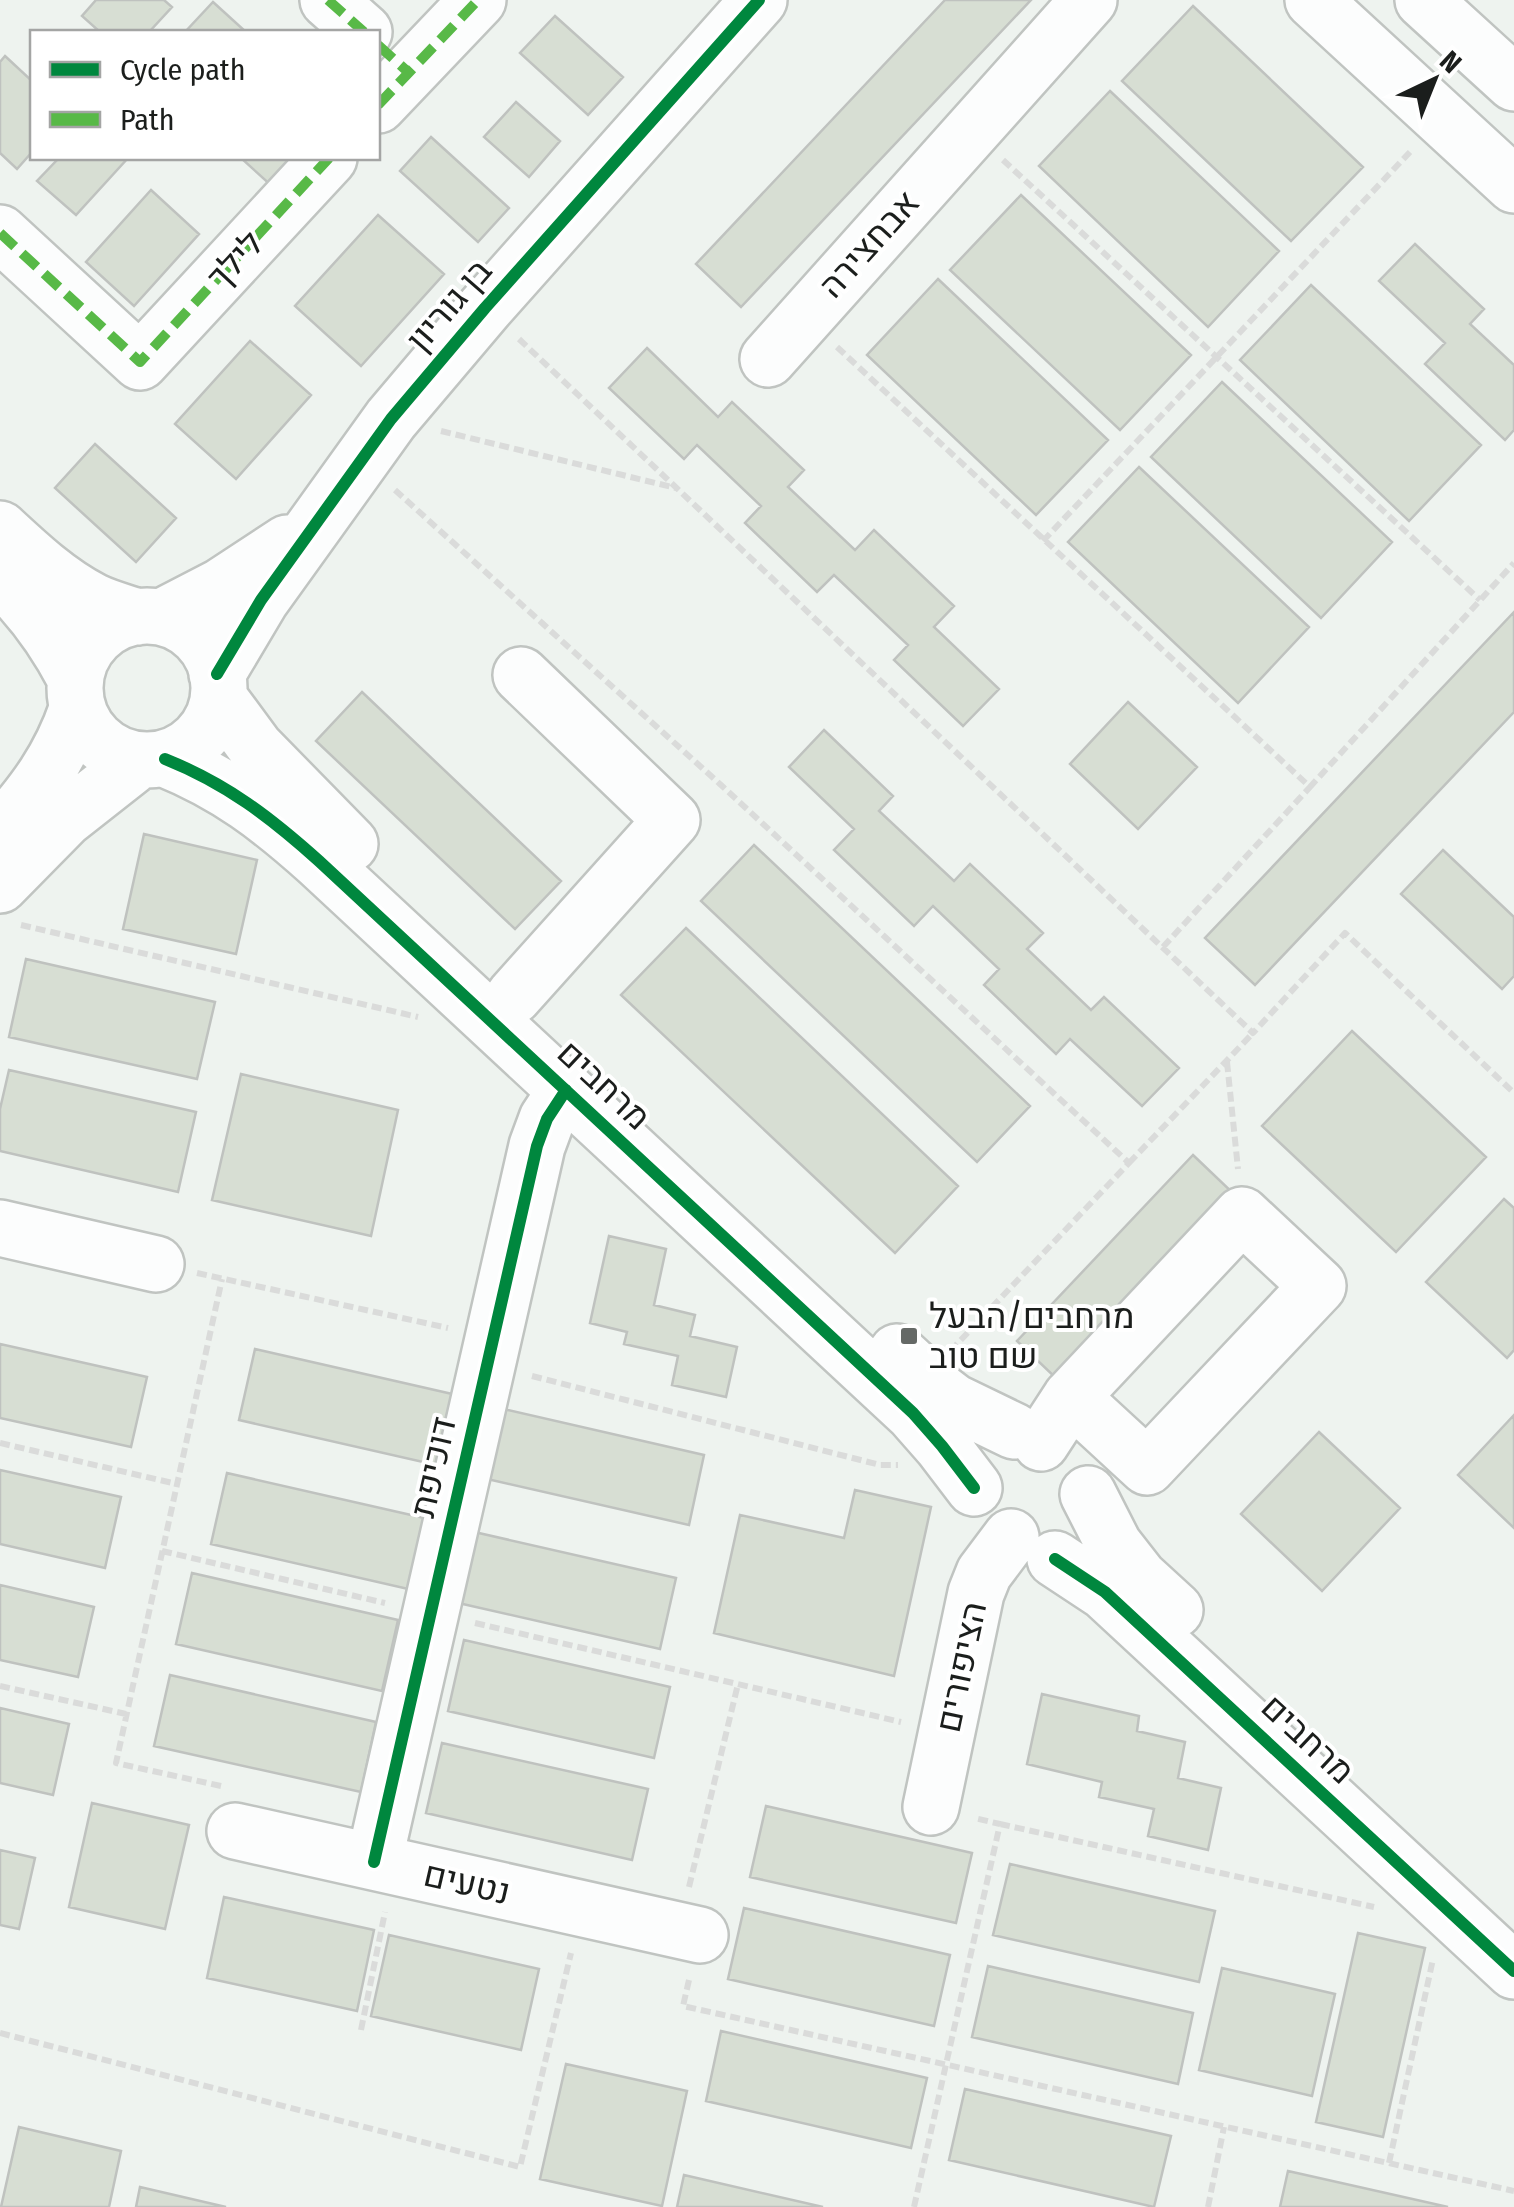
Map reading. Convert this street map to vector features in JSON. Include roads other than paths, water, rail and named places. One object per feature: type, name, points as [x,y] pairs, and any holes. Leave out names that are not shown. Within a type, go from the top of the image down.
[{"type":"street","points":[[328,0],[362,30]]},
{"type":"street","points":[[388,74],[478,0]]},
{"type":"street","name":"בן גוריון","points":[[218,686],[260,600],[376,439],[485,308],[760,0]]},
{"type":"street","name":"אבחצירה","points":[[768,359],[1090,0]]},
{"type":"street","points":[[1313,0],[1514,184]]},
{"type":"street","points":[[1422,0],[1514,84]]},
{"type":"street","name":"לילך","points":[[0,233],[140,362],[327,160]]},
{"type":"street","name":"בן גוריון","points":[[150,617],[195,602],[264,560],[317,520]]},
{"type":"street","points":[[0,530],[72,588],[97,603],[184,626],[208,648],[218,686],[209,726],[198,740],[182,752],[153,760],[65,819],[10,905]]},
{"type":"street","points":[[0,578],[40,620],[62,651],[87,730],[100,744],[122,756],[153,760]]},
{"type":"street","points":[[0,832],[50,770],[68,736],[83,653],[96,637],[118,622],[150,617]]},
{"type":"street","points":[[514,996],[672,820],[521,676]]},
{"type":"street","name":"מרחבים","points":[[218,686],[236,724],[342,836],[925,1378],[954,1402],[1055,1452],[1076,1475],[1114,1545],[1140,1577],[1514,1925]]},
{"type":"street","name":"מרחבים","points":[[153,760],[218,783],[284,830],[912,1413],[958,1467],[988,1514],[1033,1548],[1106,1592],[1514,1971]]},
{"type":"street","name":"דוכיפת","points":[[384,1864],[430,1613],[537,1146],[547,1120],[566,1090]]},
{"type":"street","points":[[958,1467],[973,1470],[980,1449],[992,1435],[1027,1437],[1071,1397],[1242,1215],[1318,1286],[1147,1467],[1071,1397]]},
{"type":"street","points":[[0,1228],[156,1264]]},
{"type":"street","name":"הציפורים","points":[[931,1807],[976,1593],[984,1573],[1033,1548],[1072,1554],[1087,1538],[1093,1518],[1088,1494]]},
{"type":"street","name":"נטעים","points":[[235,1830],[690,1933]]},
{"type":"place","name":"מרחבים/הבעל שם טוב","points":[[909,1336]]}]
